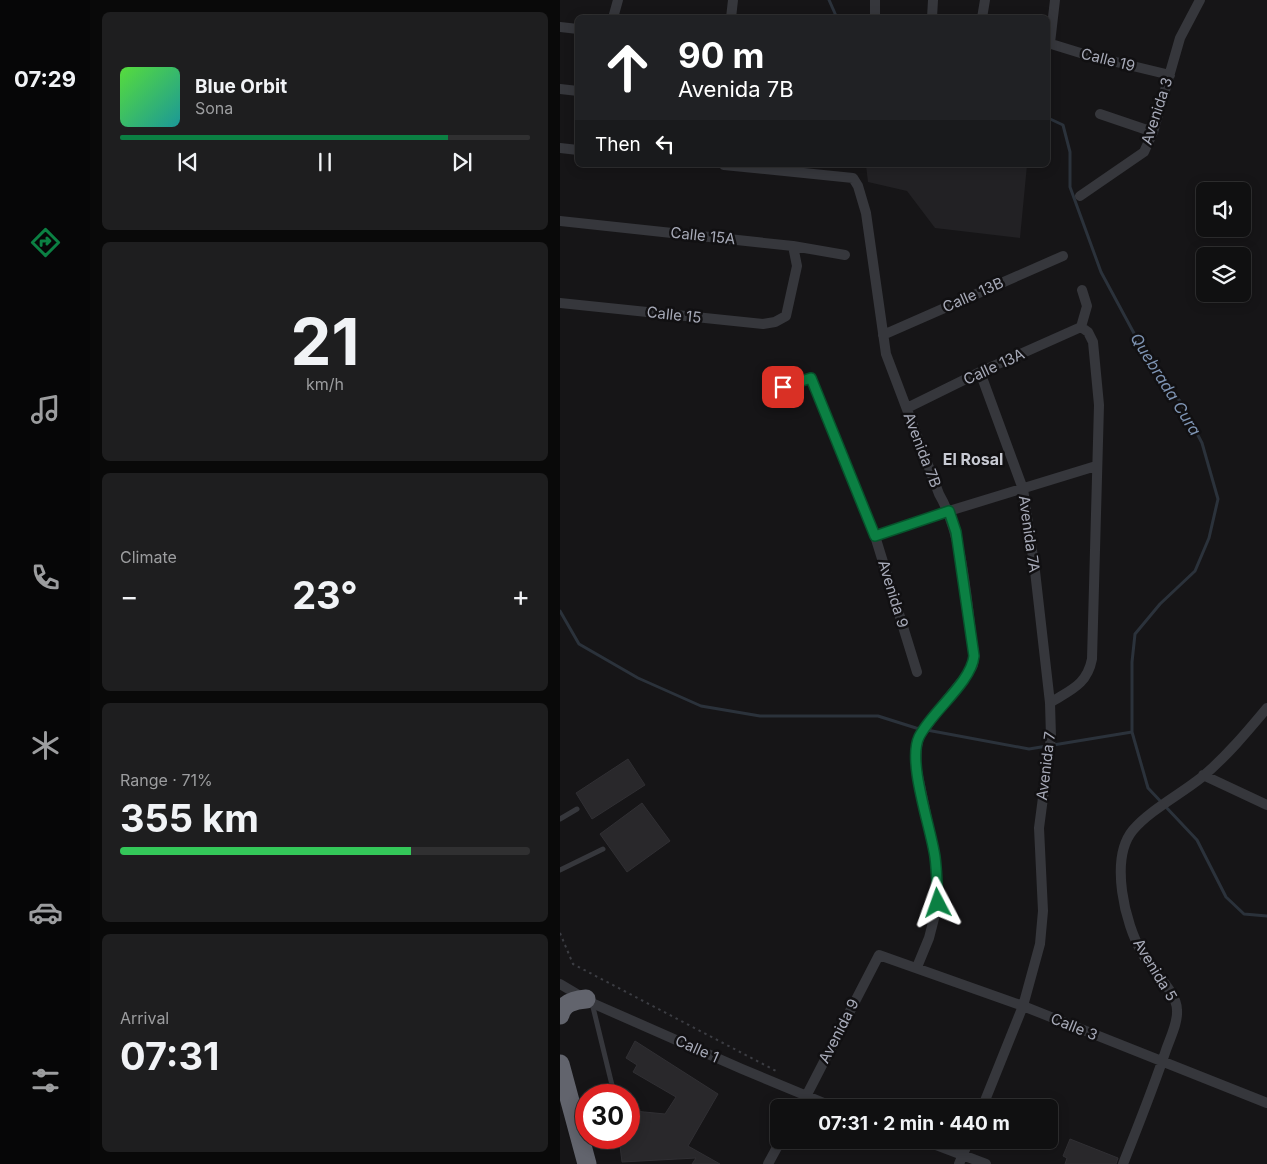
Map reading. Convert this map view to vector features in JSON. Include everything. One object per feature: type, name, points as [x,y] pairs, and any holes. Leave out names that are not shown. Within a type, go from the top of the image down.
[{"type":"highway","points":[[560,1015],[565,1006],[572,1001],[589,1001]]},
{"type":"highway","points":[[560,1047],[562,1075],[575,1120]]},
{"type":"highway","points":[[560,1116],[575,1135]]},
{"type":"highway","points":[[583,1149],[586,1164]]},
{"type":"street","points":[[614,15],[618,0]]},
{"type":"street","points":[[731,15],[733,0]]},
{"type":"street","points":[[874,15],[875,0]]},
{"type":"street","points":[[932,0],[932,15]]},
{"type":"street","points":[[982,15],[985,0]]},
{"type":"street","points":[[1050,36],[1055,0]]},
{"type":"street","name":"Avenida 3","points":[[1080,196],[1144,152],[1153,132],[1180,38],[1200,0]]},
{"type":"street","points":[[560,27],[575,29]]},
{"type":"street","name":"Calle 19","points":[[1050,43],[1088,56],[1170,75]]},
{"type":"street","points":[[560,89],[575,91]]},
{"type":"street","points":[[1100,114],[1153,132]]},
{"type":"street","points":[[560,148],[575,150]]},
{"type":"street","name":"Avenida 7B","points":[[744,167],[853,178],[860,192],[866,213],[886,354],[939,494],[949,511],[956,532],[974,656],[973,665],[966,676],[919,737],[916,747],[916,766],[935,857],[938,903],[929,938],[917,967]]},
{"type":"street","name":"Calle 15A","points":[[560,221],[793,246],[845,255]]},
{"type":"street","name":"Calle 15","points":[[560,303],[763,324],[775,322],[786,316],[797,266],[793,246]]},
{"type":"street","name":"Calle 13B","points":[[883,335],[1064,256]]},
{"type":"street","points":[[1050,703],[1082,683],[1090,672],[1092,659],[1099,405],[1093,342],[1088,332],[1082,327],[1087,306],[1082,290]]},
{"type":"street","name":"Calle 13A","points":[[906,408],[980,372],[1082,327]]},
{"type":"street","name":"Avenida 7A","points":[[980,372],[1023,489],[1035,571],[1050,703]]},
{"type":"street","name":"Avenida 9","points":[[783,387],[811,378],[875,536],[917,672]]},
{"type":"street","points":[[875,536],[1096,466]]},
{"type":"street","name":"Avenida 7","points":[[986,1099],[1023,1006],[1040,944],[1043,911],[1039,828],[1051,736],[1050,703]]},
{"type":"street","name":"Avenida 5","points":[[1123,1164],[1162,1062],[1174,1026],[1177,1010],[1171,994],[1142,954],[1128,924],[1121,883],[1123,852],[1132,831],[1204,775],[1267,708]]},
{"type":"street","points":[[1204,775],[1267,805]]},
{"type":"street","name":"Avenida 9","points":[[804,1099],[879,955]]},
{"type":"street","name":"Calle 3","points":[[879,955],[1023,1006],[1267,1102]]},
{"type":"street","name":"Calle 1","points":[[560,984],[589,1001],[814,1099]]},
{"type":"street","points":[[768,1164],[777,1149]]},
{"type":"street","points":[[941,1149],[961,1159],[986,1164]]},
{"type":"lane","points":[[560,819],[577,809]]},
{"type":"lane","points":[[560,870],[603,849]]},
{"type":"lane","points":[[589,1001],[612,1084]]},
{"type":"path","points":[[560,933],[573,964],[780,1073]]},
{"type":"shaded area","points":[[866,167],[1027,167],[1020,238],[935,228],[907,191],[868,182]]},
{"type":"building","points":[[628,759],[645,785],[592,819],[576,793]]},
{"type":"building","points":[[642,803],[670,841],[627,872],[600,834]]},
{"type":"building","points":[[635,1041],[718,1094],[688,1146],[720,1164],[692,1164],[696,1158],[622,1162],[620,1149],[640,1149],[640,1112],[665,1114],[676,1097],[633,1072],[637,1065],[626,1058]]},
{"type":"building","points":[[1070,1139],[1118,1158],[1116,1164],[1065,1164],[1067,1158],[1063,1156]]},
{"type":"waterway","name":"Quebrada Cura","points":[[829,0],[836,15]]},
{"type":"waterway","name":"Quebrada Cura","points":[[1050,119],[1063,125],[1070,152],[1070,187],[1101,272],[1157,376],[1180,401],[1202,443],[1218,499],[1209,538],[1195,571],[1160,604],[1135,634],[1132,662],[1132,732],[1148,788],[1197,840],[1226,897],[1244,914],[1267,916]]},
{"type":"waterway","points":[[560,611],[579,644],[638,678],[701,706],[760,716],[878,716],[916,728],[1029,749],[1132,732]]},
{"type":"district","name":"El Rosal","points":[[973,459]]},
{"type":"route","points":[[783,387],[811,378],[875,536],[949,511],[956,532],[974,656],[973,665],[919,737],[916,747],[916,766],[935,857],[938,903]]}]
